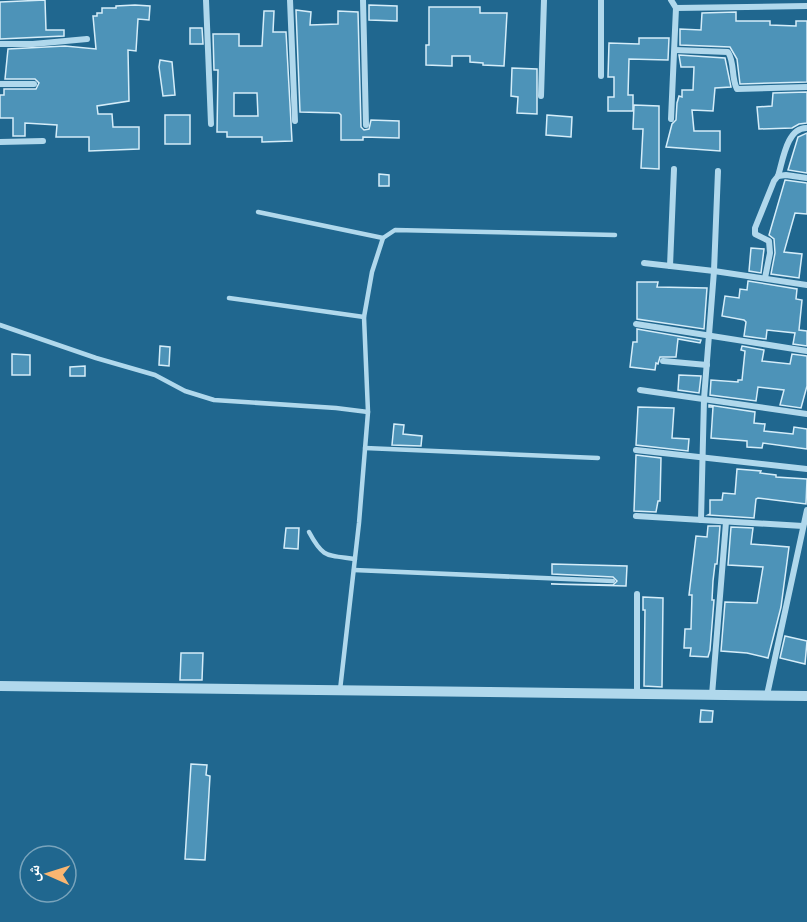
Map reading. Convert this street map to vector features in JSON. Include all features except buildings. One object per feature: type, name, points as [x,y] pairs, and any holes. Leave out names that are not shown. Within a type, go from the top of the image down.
[{"type":"street","points":[[206,0],[210,124]]},
{"type":"street","points":[[290,0],[295,121]]},
{"type":"street","points":[[363,0],[366,125]]},
{"type":"street","points":[[541,96],[544,0]]},
{"type":"street","points":[[601,0],[601,76]]},
{"type":"street","points":[[671,0],[676,8],[671,119]]},
{"type":"street","points":[[676,8],[807,6]]},
{"type":"street","points":[[0,44],[33,44],[87,39]]},
{"type":"street","points":[[675,50],[728,52],[731,57],[733,81],[737,89],[807,87]]},
{"type":"street","points":[[0,84],[34,84]]},
{"type":"street","points":[[765,278],[770,241],[755,234],[755,228],[778,176],[794,131],[807,128]]},
{"type":"street","points":[[0,142],[43,141]]},
{"type":"street","points":[[670,266],[674,169]]},
{"type":"street","points":[[701,520],[701,456],[714,271],[718,171]]},
{"type":"street","points":[[778,176],[807,178]]},
{"type":"street","points":[[644,263],[807,285]]},
{"type":"street","points":[[636,324],[807,351]]},
{"type":"street","points":[[663,361],[707,365]]},
{"type":"street","points":[[640,390],[807,414]]},
{"type":"street","points":[[636,450],[807,469]]},
{"type":"street","points":[[767,695],[807,510]]},
{"type":"street","points":[[636,516],[803,526]]},
{"type":"street","points":[[712,695],[726,522]]},
{"type":"street","points":[[637,594],[637,694]]},
{"type":"street","points":[[0,686],[807,696]]},
{"type":"lane","points":[[258,212],[383,238]]},
{"type":"lane","points":[[340,690],[354,570],[368,412],[364,317],[372,272],[383,238],[395,230],[615,235]]},
{"type":"lane","points":[[230,298],[364,317]]},
{"type":"lane","points":[[0,325],[96,358],[155,375],[185,391],[214,400],[368,412]]},
{"type":"lane","points":[[365,448],[598,458]]},
{"type":"lane","points":[[309,532],[319,551],[327,555],[355,559]]},
{"type":"lane","points":[[354,570],[613,581]]}]
